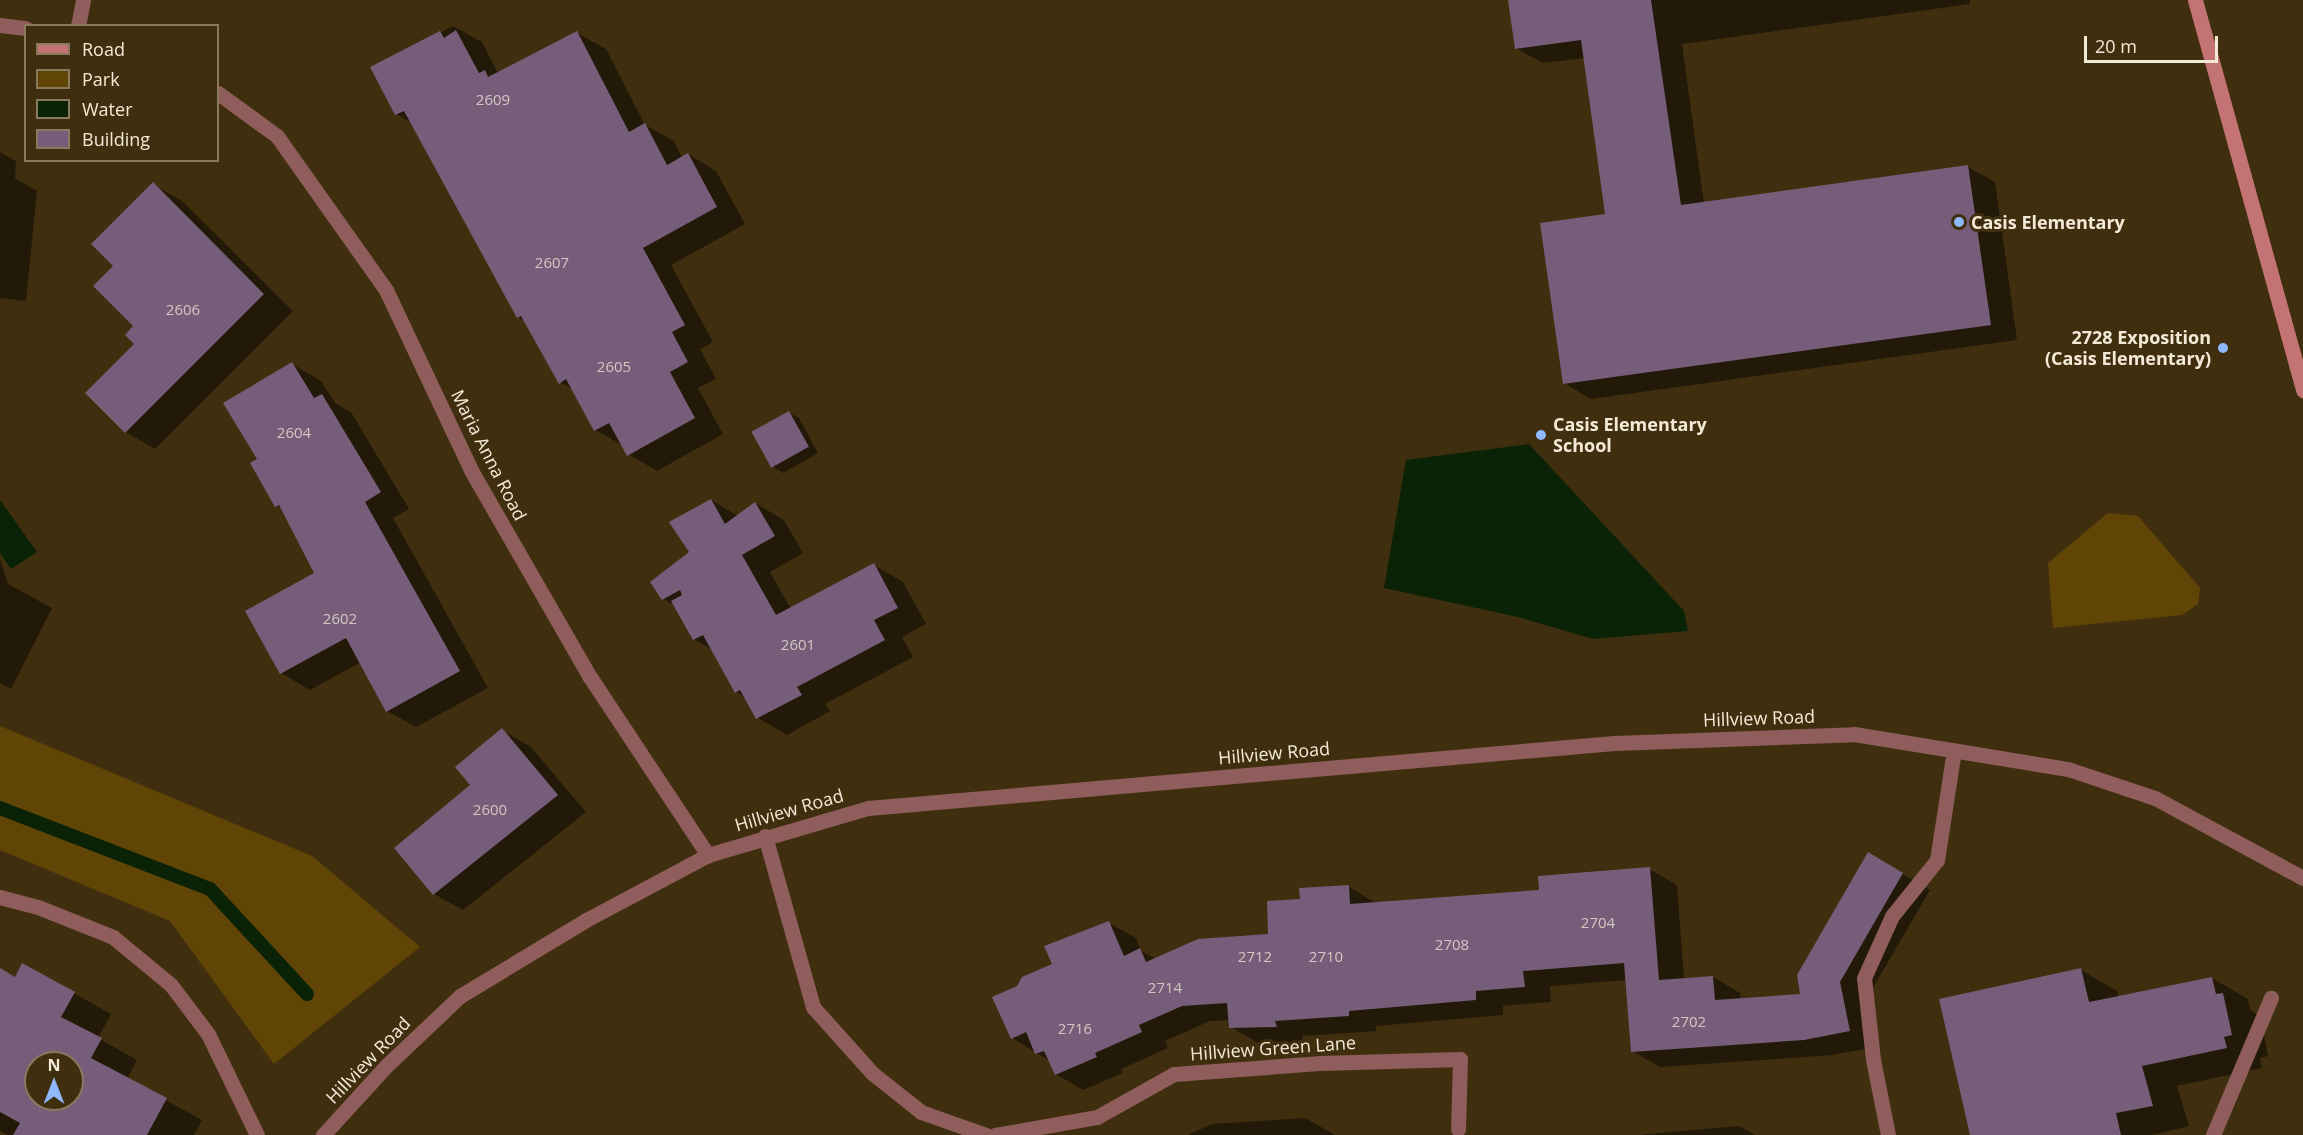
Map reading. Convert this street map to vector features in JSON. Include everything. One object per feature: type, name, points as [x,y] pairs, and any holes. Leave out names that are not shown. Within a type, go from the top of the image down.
[{"type":"street","points":[[78,24],[83,0]]},
{"type":"street","points":[[2195,0],[2303,390]]},
{"type":"street","points":[[0,25],[24,27]]},
{"type":"street","name":"Maria Anna Road","points":[[219,94],[277,136],[386,290],[472,472],[590,677],[708,855]]},
{"type":"street","name":"Hillview Road","points":[[323,1135],[386,1066],[460,996],[586,920],[708,855],[765,836],[868,808],[1614,743],[1854,734],[2068,770],[2155,798],[2303,878]]},
{"type":"street","points":[[1888,1135],[1872,1059],[1864,978],[1892,916],[1937,860],[1954,750]]},
{"type":"street","points":[[765,836],[813,1007],[872,1073],[921,1112],[986,1135]]},
{"type":"street","points":[[0,897],[38,907],[113,937],[171,985],[208,1034],[257,1135]]},
{"type":"street","points":[[2213,1135],[2271,998]]},
{"type":"street","name":"Hillview Green Lane","points":[[995,1135],[1096,1117],[1174,1074],[1319,1063],[1460,1059],[1458,1129]]},
{"type":"green space","points":[[2108,513],[2138,516],[2200,588],[2198,604],[2182,615],[2053,628],[2048,563]]},
{"type":"green space","points":[[0,726],[312,856],[420,947],[274,1064],[170,921],[0,850]]},
{"type":"water","points":[[1529,444],[1684,611],[1688,631],[1593,639],[1518,617],[1384,588],[1406,460]]},
{"type":"water","points":[[0,500],[37,552],[11,569],[0,553]]},
{"type":"building","points":[[1508,0],[1651,0],[1681,205],[1968,165],[1991,325],[1563,384],[1540,223],[1605,214],[1581,40],[1515,49]]},
{"type":"building","points":[[456,30],[479,73],[485,70],[488,77],[577,31],[629,132],[645,123],[667,165],[688,153],[717,207],[643,248],[685,325],[672,332],[688,362],[670,372],[695,418],[627,456],[609,423],[594,431],[566,379],[559,384],[521,316],[517,318],[404,111],[395,115],[370,67],[440,31],[444,38]]},
{"type":"building","points":[[153,182],[264,294],[125,433],[85,393],[134,344],[125,335],[133,326],[93,286],[113,266],[91,244]]},
{"type":"building","points":[[292,362],[314,398],[322,394],[381,492],[365,502],[460,671],[386,712],[346,638],[280,674],[245,611],[314,573],[279,505],[275,507],[250,463],[257,459],[223,403]]},
{"type":"building","points":[[789,411],[809,447],[771,468],[751,432]]},
{"type":"building","points":[[711,499],[725,524],[755,502],[775,536],[742,555],[776,615],[874,563],[898,608],[874,620],[885,640],[797,687],[802,695],[756,719],[740,690],[735,693],[703,635],[693,640],[671,601],[682,595],[680,590],[662,600],[650,582],[689,552],[669,522]]},
{"type":"building","points":[[502,728],[558,795],[433,895],[394,848],[470,785],[455,767]]},
{"type":"building","points":[[1868,852],[1903,873],[1840,982],[1850,1031],[1804,1040],[1631,1052],[1624,963],[1523,971],[1525,987],[1476,991],[1476,1000],[1349,1011],[1349,1016],[1275,1021],[1277,1027],[1229,1028],[1227,1003],[1182,1006],[1139,1025],[1142,1032],[1095,1053],[1097,1057],[1055,1075],[1044,1051],[1035,1054],[1026,1032],[1011,1039],[992,997],[1017,986],[1022,977],[1052,964],[1044,946],[1109,921],[1124,956],[1140,948],[1146,962],[1198,939],[1268,934],[1267,901],[1300,899],[1299,888],[1349,885],[1350,904],[1539,890],[1538,876],[1650,867],[1659,980],[1713,976],[1715,1000],[1800,994],[1797,975]]},
{"type":"building","points":[[22,963],[75,992],[61,1017],[102,1038],[91,1058],[167,1098],[147,1135],[13,1135],[20,1123],[0,1112],[0,968],[15,977]]},
{"type":"building","points":[[2081,968],[2089,1002],[2212,977],[2216,994],[2223,993],[2232,1035],[2224,1037],[2227,1048],[2142,1066],[2153,1106],[2116,1113],[2121,1135],[1970,1135],[1939,999]]},
{"type":"waterway","points":[[0,808],[210,889],[307,994]]},
{"type":"place","name":"Casis Elementary","points":[[1959,222]]},
{"type":"place","name":"2728 Exposition (Casis Elementary)","points":[[2223,348]]},
{"type":"place","name":"Casis Elementary School","points":[[1541,435]]}]
